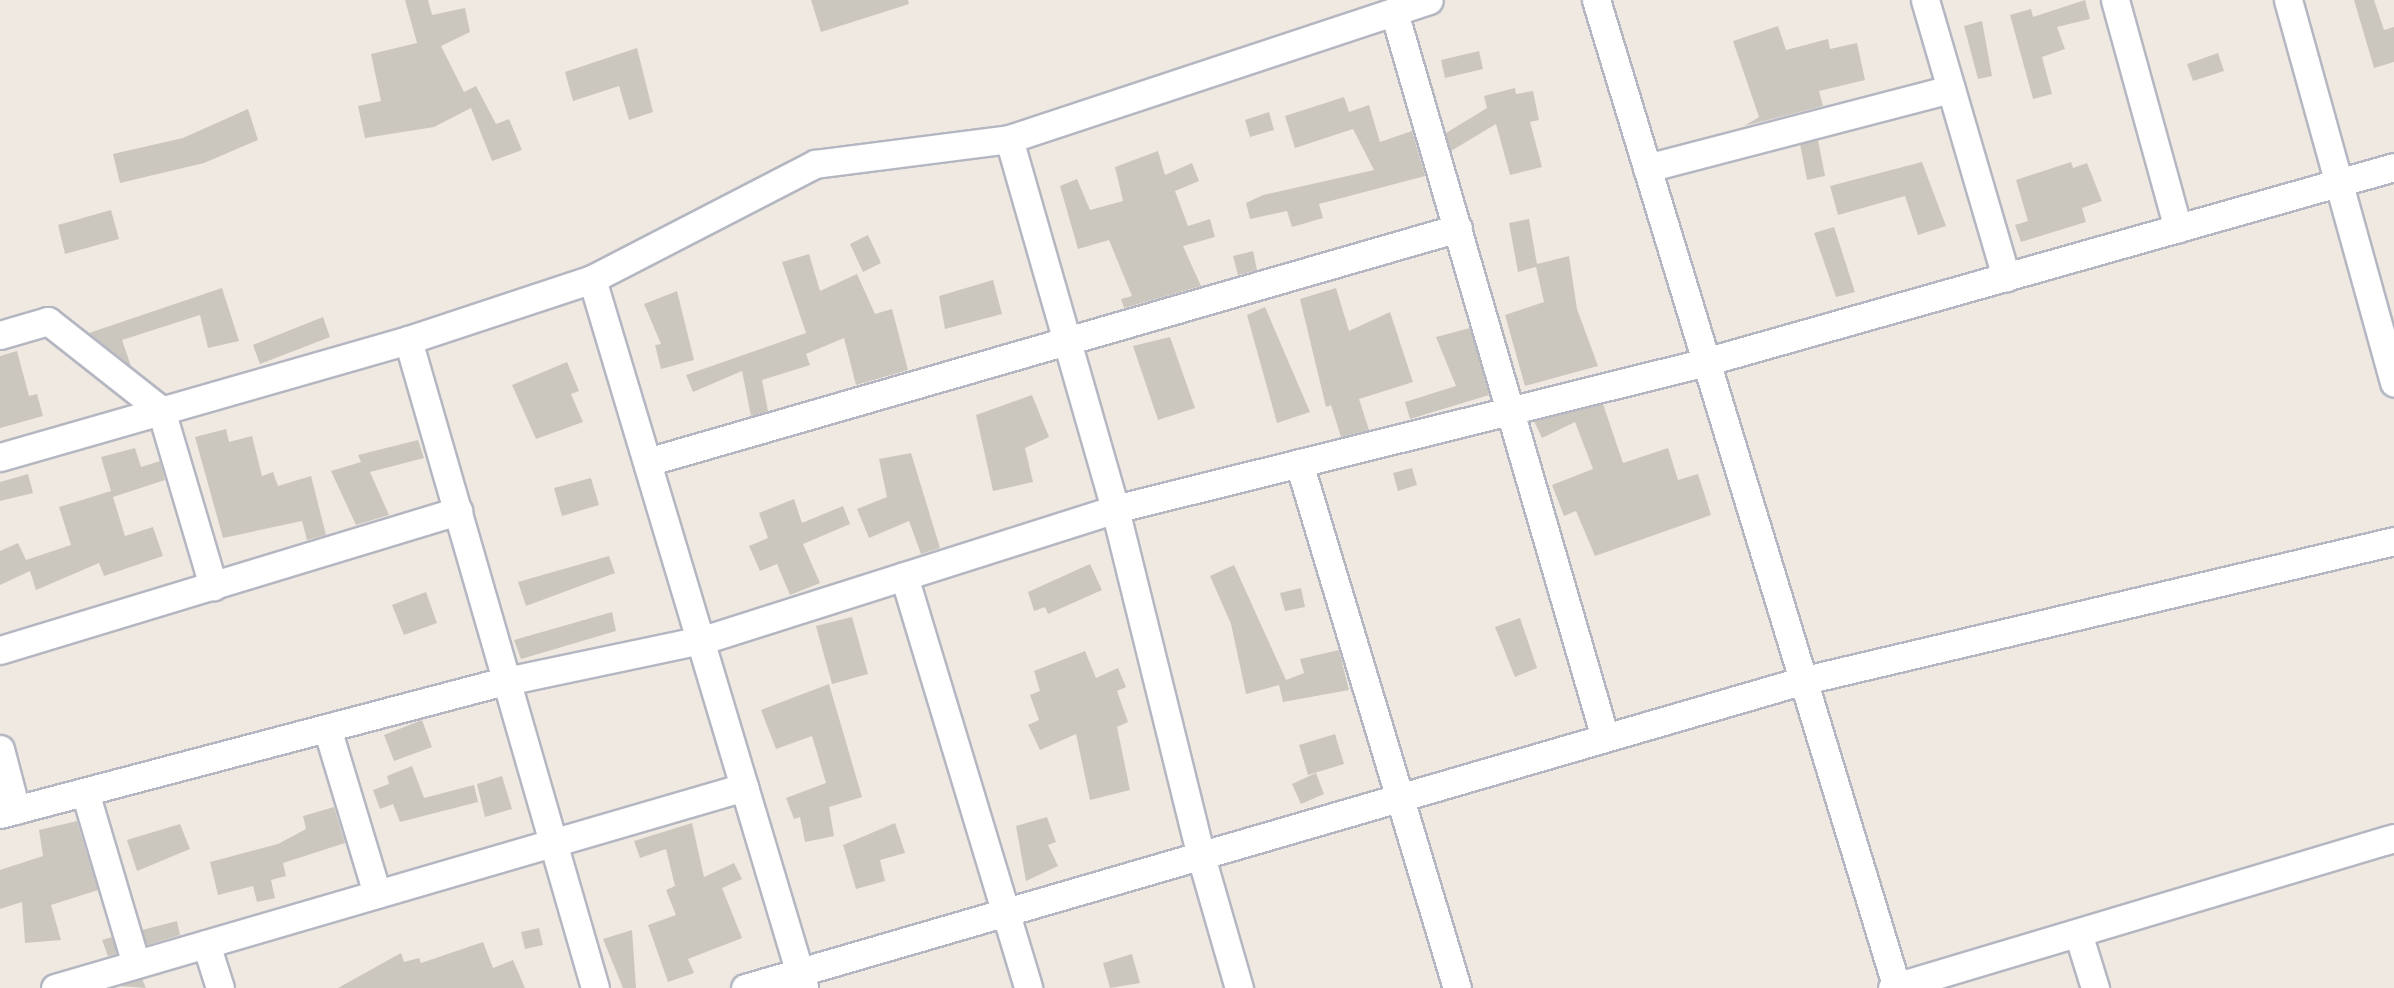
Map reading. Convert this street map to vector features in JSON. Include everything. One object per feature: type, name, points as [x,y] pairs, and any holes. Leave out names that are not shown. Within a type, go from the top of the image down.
[{"type":"street","points":[[0,456],[408,340],[592,279],[815,164],[1009,139],[1429,0]]},
{"type":"street","points":[[1596,0],[1895,988],[2394,838]]},
{"type":"street","points":[[1925,0],[2006,277]]},
{"type":"street","points":[[2115,0],[2178,228]]},
{"type":"street","points":[[2288,0],[2394,383]]},
{"type":"street","points":[[1394,12],[1512,410],[1605,738]]},
{"type":"street","points":[[1647,168],[1951,90]]},
{"type":"street","points":[[1009,139],[1115,509],[1200,854],[1239,988]]},
{"type":"street","points":[[0,749],[8,812],[507,681],[700,640],[1115,509],[1705,362],[2394,167]]},
{"type":"street","points":[[647,462],[1458,228]]},
{"type":"street","points":[[592,279],[802,980]]},
{"type":"street","points":[[0,335],[48,321],[161,410],[213,586]]},
{"type":"street","points":[[408,340],[595,988]]},
{"type":"street","points":[[1299,463],[1457,988]]},
{"type":"street","points":[[0,650],[458,511]]},
{"type":"street","points":[[745,988],[802,980],[1005,911],[1802,681],[2394,541]]},
{"type":"street","points":[[904,576],[1028,988]]},
{"type":"street","points":[[327,728],[377,894]]},
{"type":"street","points":[[55,988],[744,787]]},
{"type":"street","points":[[85,792],[136,964]]},
{"type":"street","points":[[2078,933],[2095,988]]},
{"type":"street","points":[[207,944],[220,988]]},
{"type":"building","points":[[405,0],[428,0],[432,15],[465,8],[470,32],[441,46],[464,92],[476,86],[496,124],[509,119],[522,150],[492,161],[471,108],[434,127],[365,138],[358,106],[381,101],[371,54],[417,43]]},
{"type":"building","points":[[811,0],[908,0],[909,4],[821,32]]},
{"type":"building","points":[[2085,0],[2090,19],[2057,27],[2065,49],[2042,57],[2052,94],[2033,99],[2010,15],[2031,9],[2033,17]]},
{"type":"building","points":[[2354,0],[2374,0],[2384,30],[2394,27],[2394,62],[2374,68]]},
{"type":"building","points":[[1982,21],[1992,76],[1978,79],[1964,26]]},
{"type":"building","points":[[1778,26],[1786,50],[1828,39],[1830,49],[1857,43],[1865,80],[1819,91],[1823,106],[1744,126],[1759,117],[1733,41]]},
{"type":"building","points":[[637,48],[653,112],[629,120],[619,86],[573,101],[565,72]]},
{"type":"building","points":[[1479,51],[1483,69],[1445,78],[1441,60]]},
{"type":"building","points":[[2218,53],[2224,71],[2193,81],[2187,64]]},
{"type":"building","points":[[1515,88],[1516,94],[1533,91],[1539,120],[1530,122],[1542,167],[1510,175],[1496,124],[1451,151],[1446,133],[1487,108],[1484,96]]},
{"type":"building","points":[[1344,97],[1349,112],[1369,105],[1380,142],[1412,131],[1425,176],[1319,204],[1323,218],[1292,227],[1287,211],[1250,219],[1246,203],[1263,195],[1374,170],[1353,129],[1295,148],[1285,116]]},
{"type":"building","points":[[248,109],[258,140],[204,163],[120,183],[113,154],[183,138]]},
{"type":"building","points":[[1269,112],[1274,130],[1250,137],[1245,120]]},
{"type":"building","points":[[1818,140],[1825,176],[1807,180],[1800,144]]},
{"type":"building","points":[[1158,151],[1165,175],[1192,163],[1199,181],[1175,191],[1188,226],[1210,219],[1215,237],[1183,246],[1201,286],[1124,308],[1121,299],[1132,296],[1109,240],[1078,249],[1060,186],[1077,179],[1090,210],[1123,201],[1115,167]]},
{"type":"building","points":[[1922,162],[1946,226],[1918,235],[1905,196],[1838,215],[1830,186]]},
{"type":"building","points":[[2071,162],[2073,168],[2087,163],[2102,201],[2082,208],[2086,222],[2021,242],[2015,225],[2028,221],[2016,180]]},
{"type":"building","points":[[111,210],[119,239],[65,254],[58,225]]},
{"type":"building","points":[[1529,219],[1537,264],[1569,256],[1577,309],[1598,366],[1525,386],[1505,315],[1544,302],[1536,267],[1518,272],[1509,223]]},
{"type":"building","points":[[1834,227],[1855,292],[1836,297],[1814,233]]},
{"type":"building","points":[[868,235],[881,263],[863,272],[850,244]]},
{"type":"building","points":[[1253,251],[1257,270],[1238,275],[1233,256]]},
{"type":"building","points":[[809,254],[820,291],[857,274],[875,314],[892,309],[908,370],[856,385],[844,338],[806,354],[810,365],[762,380],[768,411],[751,416],[742,371],[693,392],[686,375],[806,333],[782,262]]},
{"type":"building","points":[[993,280],[1002,314],[945,329],[939,296]]},
{"type":"building","points":[[222,288],[239,341],[208,348],[200,315],[122,340],[131,366],[89,333]]},
{"type":"building","points":[[1336,288],[1349,331],[1390,312],[1413,382],[1359,399],[1369,430],[1341,437],[1331,405],[1326,407],[1300,299]]},
{"type":"building","points":[[677,291],[694,360],[661,369],[655,345],[661,344],[644,304]]},
{"type":"building","points":[[1265,307],[1310,412],[1277,423],[1247,315]]},
{"type":"building","points":[[323,317],[330,337],[260,364],[253,345]]},
{"type":"building","points":[[1470,328],[1489,395],[1410,419],[1405,402],[1456,386],[1436,337]]},
{"type":"building","points":[[1170,337],[1195,408],[1158,420],[1133,346]]},
{"type":"building","points":[[17,351],[29,396],[37,394],[43,416],[0,428],[0,356]]},
{"type":"building","points":[[567,362],[579,391],[571,394],[583,422],[536,439],[512,385]]},
{"type":"building","points":[[1032,395],[1049,437],[1025,448],[1033,482],[993,491],[976,415]]},
{"type":"building","points":[[1603,404],[1623,463],[1668,448],[1678,480],[1698,474],[1711,515],[1595,556],[1576,511],[1564,516],[1552,485],[1593,469],[1575,422],[1542,438],[1534,421]]},
{"type":"building","points":[[226,429],[229,442],[252,436],[262,476],[273,472],[278,486],[311,476],[326,535],[307,540],[302,521],[223,538],[195,437]]},
{"type":"building","points":[[418,440],[424,458],[370,472],[389,515],[356,525],[331,471],[361,462],[358,455]]},
{"type":"building","points":[[135,448],[141,467],[160,461],[165,480],[113,497],[125,536],[153,527],[163,556],[104,576],[99,563],[36,590],[30,571],[0,585],[0,551],[18,543],[26,560],[71,545],[59,507],[111,491],[101,457]]},
{"type":"building","points":[[911,453],[940,548],[921,554],[909,521],[869,538],[857,509],[887,497],[879,459]]},
{"type":"building","points":[[1412,468],[1417,485],[1398,491],[1393,473]]},
{"type":"building","points":[[28,474],[33,493],[0,501],[0,482]]},
{"type":"building","points":[[591,478],[599,505],[562,516],[554,488]]},
{"type":"building","points":[[794,499],[802,523],[843,506],[850,524],[803,544],[820,583],[790,595],[777,564],[760,571],[749,546],[768,538],[759,513]]},
{"type":"building","points":[[609,556],[615,573],[526,606],[518,582]]},
{"type":"building","points":[[1090,564],[1102,590],[1048,614],[1045,607],[1034,611],[1028,592]]},
{"type":"building","points":[[1234,565],[1286,680],[1304,673],[1300,659],[1339,650],[1349,690],[1283,702],[1279,685],[1246,694],[1231,624],[1210,576]]},
{"type":"building","points":[[1301,588],[1305,607],[1285,611],[1280,593]]},
{"type":"building","points":[[426,592],[437,623],[404,635],[392,605]]},
{"type":"building","points":[[612,612],[616,631],[521,659],[514,640]]},
{"type":"building","points":[[852,617],[868,674],[832,684],[816,626]]},
{"type":"building","points":[[1520,618],[1537,668],[1515,677],[1495,627]]},
{"type":"building","points":[[1085,651],[1096,678],[1118,668],[1126,687],[1117,691],[1128,722],[1117,727],[1130,790],[1090,800],[1076,734],[1040,750],[1028,725],[1039,720],[1030,695],[1040,691],[1034,671]]},
{"type":"building","points":[[829,684],[862,797],[829,807],[834,836],[805,842],[800,817],[794,819],[786,798],[826,783],[812,736],[776,749],[761,710]]},
{"type":"building","points":[[422,720],[432,747],[394,761],[384,735]]},
{"type":"building","points":[[1335,734],[1344,764],[1308,775],[1299,745]]},
{"type":"building","points":[[412,766],[424,798],[474,785],[478,802],[400,822],[393,804],[380,809],[373,790],[389,784],[387,776]]},
{"type":"building","points":[[1316,773],[1324,794],[1301,804],[1292,784]]},
{"type":"building","points":[[502,776],[512,809],[485,817],[477,784]]},
{"type":"building","points":[[334,807],[345,843],[283,863],[286,876],[271,880],[275,898],[257,902],[253,886],[218,895],[210,862],[278,844],[306,829],[303,816]]},
{"type":"building","points":[[1047,817],[1056,842],[1048,845],[1058,866],[1026,881],[1016,826]]},
{"type":"building","points":[[77,821],[98,890],[51,905],[61,940],[25,943],[22,902],[0,909],[0,870],[43,856],[39,830]]},
{"type":"building","points":[[692,823],[704,877],[734,863],[742,879],[722,888],[742,938],[688,959],[694,973],[668,982],[648,925],[676,915],[666,890],[675,886],[666,849],[640,858],[634,841]]},
{"type":"building","points":[[895,823],[905,853],[880,860],[885,881],[856,889],[843,845]]},
{"type":"building","points":[[180,824],[190,849],[137,871],[127,840]]},
{"type":"building","points":[[177,921],[180,935],[147,945],[142,930]]},
{"type":"building","points":[[539,928],[543,945],[525,949],[521,932]]},
{"type":"building","points":[[632,930],[636,988],[623,988],[603,939]]},
{"type":"building","points":[[112,937],[117,954],[108,956],[102,940]]},
{"type":"building","points":[[483,942],[493,968],[513,960],[525,988],[338,988],[401,953],[404,962],[419,958],[421,963]]},
{"type":"building","points":[[1132,954],[1140,983],[1110,988],[1103,963]]},
{"type":"building","points":[[142,979],[146,988],[119,986]]}]
